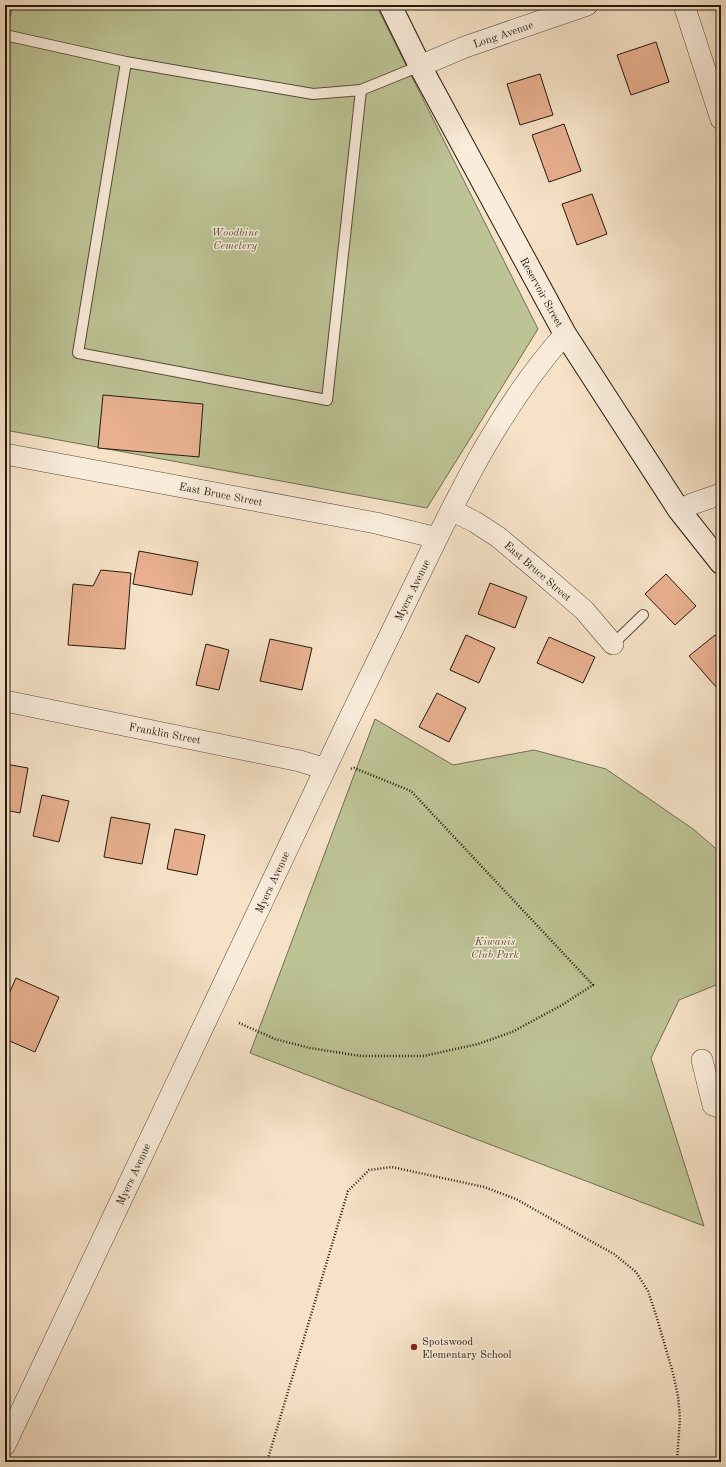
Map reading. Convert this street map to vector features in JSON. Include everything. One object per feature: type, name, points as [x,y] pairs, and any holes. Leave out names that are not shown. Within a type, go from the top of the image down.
[{"type":"main road","name":"Reservoir Street","points":[[390,5],[420,66],[565,334],[679,510],[721,563]]},
{"type":"street","name":"Long Avenue","points":[[420,66],[465,47],[587,5]]},
{"type":"street","points":[[684,5],[721,119]]},
{"type":"street","name":"Myers Avenue","points":[[5,1445],[323,772],[451,510],[506,412],[543,359],[565,334]]},
{"type":"street","name":"East Bruce Street","points":[[5,454],[376,523],[437,538]]},
{"type":"street","points":[[679,510],[721,494]]},
{"type":"street","name":"East Bruce Street","points":[[451,510],[475,522],[498,537],[584,610],[613,644]]},
{"type":"street","name":"Franklin Street","points":[[5,701],[300,761],[323,772]]},
{"type":"street","points":[[702,1060],[713,1105],[721,1108]]},
{"type":"lane","points":[[5,14],[7,5]]},
{"type":"lane","points":[[5,35],[126,62],[314,94],[361,90],[420,66]]},
{"type":"lane","points":[[126,62],[78,353],[327,400],[361,90]]},
{"type":"lane","points":[[613,644],[642,615]]},
{"type":"path","points":[[239,1023],[275,1039],[310,1048],[361,1056],[424,1056],[478,1044],[512,1032],[562,1005],[593,985],[411,791],[354,768],[323,772]]},
{"type":"path","points":[[267,1462],[348,1192],[369,1170],[392,1167],[484,1187],[516,1199],[614,1254],[636,1272],[648,1291],[673,1373],[678,1396],[680,1418],[677,1462]]},
{"type":"green space","name":"Woodbine Cemetery","points":[[5,5],[376,5],[538,329],[427,508],[5,430]]},
{"type":"green space","name":"Kiwanis Club Park","points":[[375,719],[453,765],[534,750],[606,769],[693,829],[721,853],[721,983],[679,1000],[651,1058],[704,1226],[250,1053]]},
{"type":"building","points":[[656,42],[669,82],[631,95],[617,55]]},
{"type":"building","points":[[540,74],[553,115],[520,125],[507,84]]},
{"type":"building","points":[[564,124],[581,171],[549,182],[532,135]]},
{"type":"building","points":[[592,194],[607,234],[577,245],[562,204]]},
{"type":"building","points":[[103,395],[203,404],[199,457],[98,448]]},
{"type":"building","points":[[139,551],[198,562],[192,595],[133,584]]},
{"type":"building","points":[[101,570],[131,573],[125,649],[68,645],[73,584],[93,586]]},
{"type":"building","points":[[666,574],[696,606],[675,625],[645,594]]},
{"type":"building","points":[[490,583],[527,597],[515,628],[478,614]]},
{"type":"building","points":[[466,635],[495,648],[479,683],[450,670]]},
{"type":"building","points":[[715,635],[721,642],[721,685],[717,688],[689,656]]},
{"type":"building","points":[[549,637],[595,657],[583,683],[537,663]]},
{"type":"building","points":[[270,639],[312,648],[302,690],[260,681]]},
{"type":"building","points":[[206,644],[229,650],[219,690],[196,685]]},
{"type":"building","points":[[437,693],[466,708],[449,742],[419,727]]},
{"type":"building","points":[[5,764],[28,768],[20,813],[5,810]]},
{"type":"building","points":[[42,795],[69,801],[59,842],[33,836]]},
{"type":"building","points":[[111,817],[150,824],[142,864],[104,857]]},
{"type":"building","points":[[175,829],[205,835],[197,875],[167,869]]},
{"type":"building","points":[[16,978],[59,997],[35,1052],[5,1039],[5,1003]]},
{"type":"place","name":"Spotswood Elementary School","points":[[414,1347]]}]
